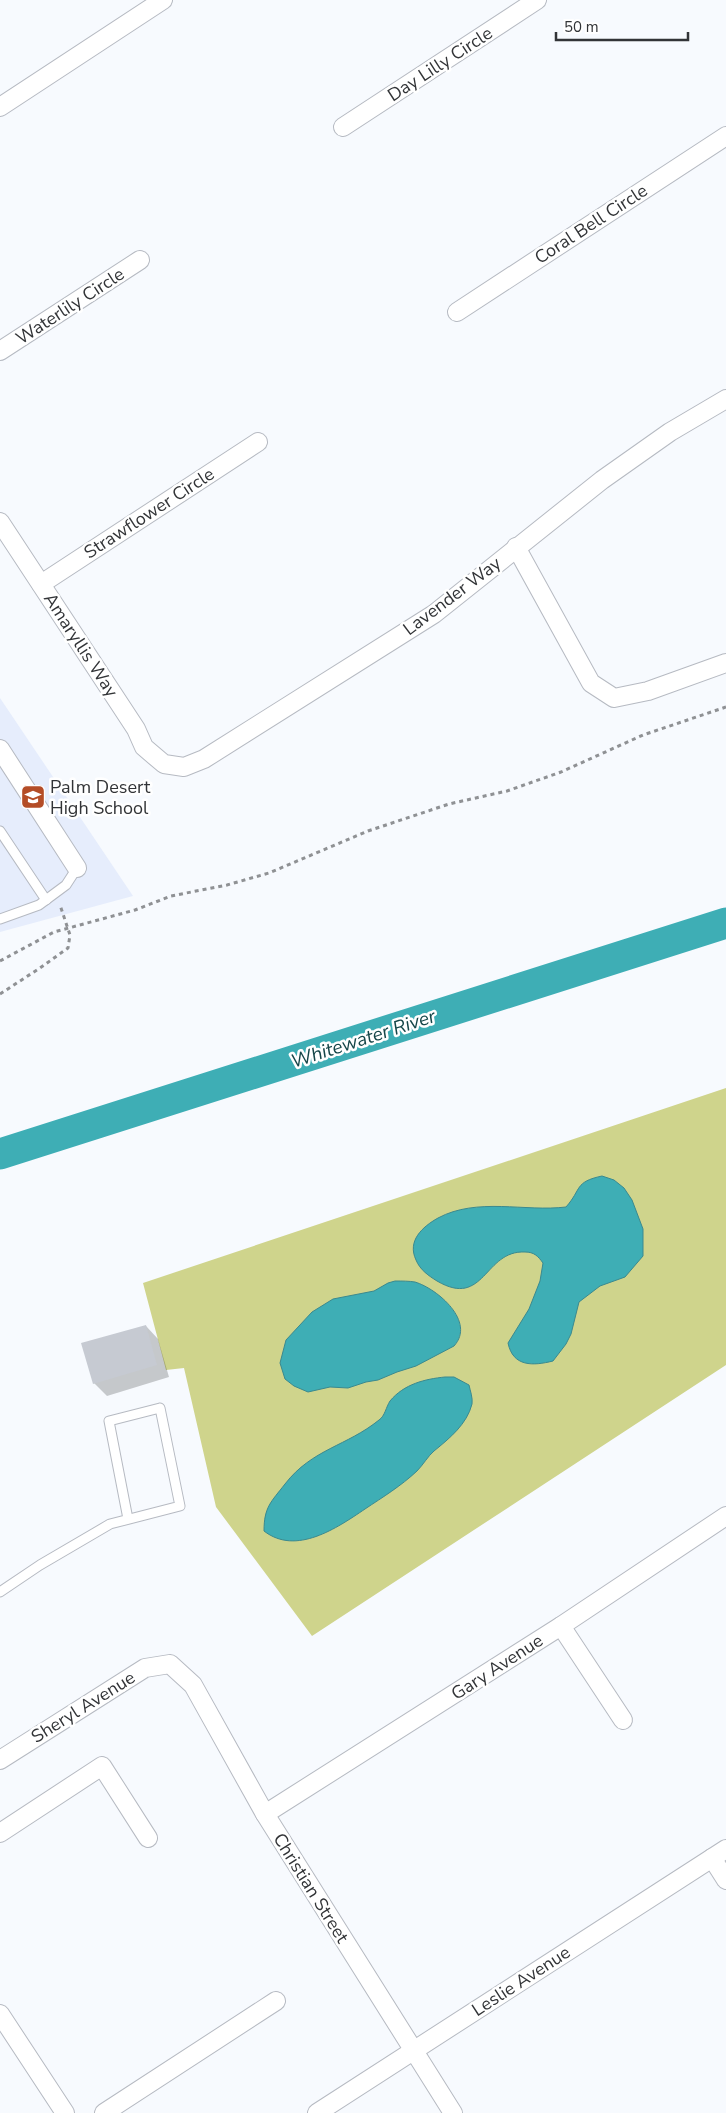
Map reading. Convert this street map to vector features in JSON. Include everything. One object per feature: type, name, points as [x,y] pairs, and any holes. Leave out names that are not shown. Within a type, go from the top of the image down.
[{"type":"street","points":[[0,107],[163,0]]},
{"type":"street","name":"Day Lilly Circle","points":[[343,127],[537,0]]},
{"type":"street","name":"Coral Bell Circle","points":[[457,312],[726,136]]},
{"type":"street","name":"Waterlily Circle","points":[[0,351],[140,260]]},
{"type":"street","name":"Lavender Way","points":[[164,764],[184,767],[204,759],[434,614],[602,480],[670,432],[726,399]]},
{"type":"street","name":"Strawflower Circle","points":[[41,584],[258,442]]},
{"type":"street","name":"Amaryllis Way","points":[[0,522],[136,729],[144,747],[164,764]]},
{"type":"street","points":[[516,548],[591,683],[614,698],[648,692],[726,663]]},
{"type":"street","points":[[0,750],[77,868]]},
{"type":"street","name":"Gary Avenue","points":[[265,1814],[561,1626],[726,1516]]},
{"type":"street","points":[[561,1626],[623,1720]]},
{"type":"street","name":"Christian Street","points":[[170,1664],[193,1685],[265,1814],[453,2113]]},
{"type":"street","name":"Sheryl Avenue","points":[[0,1760],[145,1668],[170,1664]]},
{"type":"street","points":[[0,1833],[102,1766],[148,1838]]},
{"type":"street","points":[[719,1854],[726,1880]]},
{"type":"street","name":"Leslie Avenue","points":[[317,2113],[719,1854]]},
{"type":"street","points":[[104,2113],[276,2001]]},
{"type":"street","points":[[0,2014],[65,2113]]},
{"type":"lane","points":[[0,831],[46,900]]},
{"type":"lane","points":[[0,919],[39,905],[66,885],[77,868]]},
{"type":"lane","points":[[0,1592],[40,1565],[110,1524],[180,1506],[160,1408],[109,1421],[128,1519]]},
{"type":"path","points":[[0,961],[54,932],[135,910],[171,896],[227,885],[269,873],[368,831],[449,804],[516,788],[561,772],[643,735],[726,707]]},
{"type":"path","points":[[0,994],[68,948],[70,942],[69,927],[56,893]]},
{"type":"shaded area","name":"Palm Desert High School","points":[[0,698],[133,896],[0,932]]},
{"type":"green space","points":[[726,1088],[726,1365],[312,1636],[216,1507],[184,1368],[166,1370],[143,1283]]},
{"type":"water","points":[[602,1176],[614,1180],[624,1188],[632,1200],[643,1229],[643,1256],[625,1277],[600,1286],[579,1302],[571,1334],[553,1361],[531,1364],[519,1361],[514,1357],[508,1343],[529,1309],[540,1281],[543,1263],[536,1255],[525,1252],[511,1254],[501,1260],[475,1284],[465,1288],[453,1288],[437,1281],[422,1270],[416,1260],[413,1247],[418,1235],[438,1218],[469,1208],[501,1206],[566,1207],[583,1184],[593,1178]]},
{"type":"water","points":[[395,1281],[415,1282],[443,1299],[457,1317],[460,1327],[460,1337],[454,1346],[416,1366],[378,1380],[348,1388],[330,1387],[308,1392],[294,1386],[285,1379],[280,1363],[286,1340],[312,1312],[333,1299],[374,1291]]},
{"type":"water","points":[[454,1377],[469,1385],[472,1397],[470,1411],[457,1430],[411,1476],[342,1524],[316,1536],[303,1540],[289,1541],[276,1538],[264,1531],[265,1516],[269,1505],[295,1472],[318,1455],[355,1436],[379,1420],[390,1401],[408,1386],[430,1379]]},
{"type":"building","points":[[146,1325],[157,1365],[93,1384],[81,1343]]},
{"type":"waterway","name":"Whitewater River","points":[[0,1154],[726,923]]},
{"type":"place","name":"Palm Desert High School","points":[[33,797]]}]
